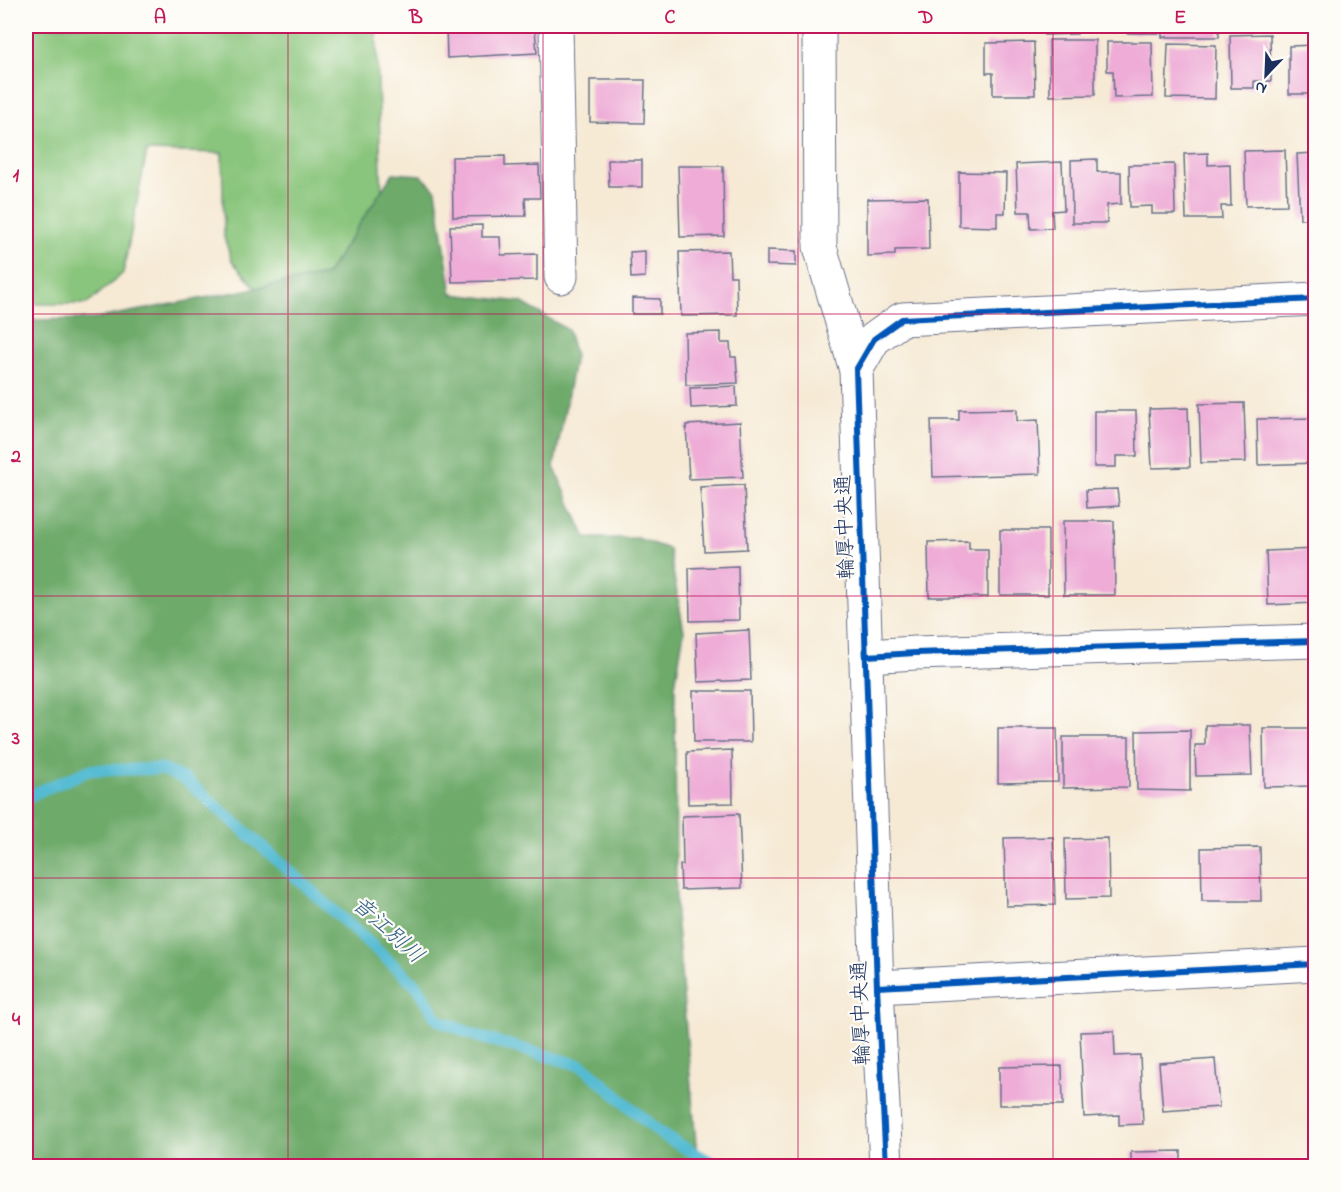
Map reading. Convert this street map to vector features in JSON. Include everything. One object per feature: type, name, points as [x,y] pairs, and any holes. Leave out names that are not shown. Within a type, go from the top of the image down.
[{"type":"street","points":[[556,26],[561,277]]},
{"type":"street","name":"輪厚中央通","points":[[819,26],[820,247],[856,370],[877,987],[886,1167]]},
{"type":"street","points":[[856,370],[874,339],[902,319],[1316,299]]},
{"type":"street","points":[[867,656],[1316,641]]},
{"type":"street","points":[[877,987],[1316,964]]},
{"type":"green space","points":[[26,26],[376,26],[382,200],[326,275],[256,288],[232,261],[224,237],[222,153],[147,151],[123,273],[87,304],[36,304],[26,298]]},
{"type":"green space","points":[[393,173],[421,175],[436,190],[452,294],[521,302],[568,330],[575,356],[554,467],[586,538],[637,538],[669,549],[684,631],[675,686],[676,915],[698,1166],[26,1166],[26,320],[93,319],[326,275]]},
{"type":"building","points":[[446,26],[535,28],[537,53],[447,58]]},
{"type":"building","points":[[1044,26],[1077,26],[1077,34],[1044,35]]},
{"type":"building","points":[[1126,26],[1159,26],[1159,33],[1126,33]]},
{"type":"building","points":[[1162,26],[1219,26],[1219,37],[1162,37]]},
{"type":"building","points":[[1270,34],[1271,81],[1254,81],[1254,88],[1231,88],[1230,35]]},
{"type":"building","points":[[1049,40],[1095,40],[1095,95],[1050,96]]},
{"type":"building","points":[[1034,42],[1035,95],[993,95],[993,73],[986,73],[986,43]]},
{"type":"building","points":[[1107,42],[1152,42],[1153,97],[1114,98],[1113,71],[1107,71]]},
{"type":"building","points":[[1168,44],[1216,45],[1215,99],[1166,98]]},
{"type":"building","points":[[1316,45],[1316,94],[1289,94],[1289,46]]},
{"type":"building","points":[[590,80],[645,80],[644,123],[590,122]]},
{"type":"building","points":[[1285,150],[1287,205],[1246,206],[1244,151]]},
{"type":"building","points":[[1208,153],[1208,165],[1230,164],[1231,206],[1221,206],[1222,219],[1186,219],[1184,154]]},
{"type":"building","points":[[1316,153],[1316,219],[1300,219],[1297,154]]},
{"type":"building","points":[[505,156],[505,166],[539,165],[540,198],[525,198],[526,216],[453,217],[452,157]]},
{"type":"building","points":[[1097,159],[1097,172],[1121,172],[1121,204],[1107,205],[1107,223],[1072,223],[1071,160]]},
{"type":"building","points":[[608,160],[642,160],[642,187],[609,187]]},
{"type":"building","points":[[1062,162],[1064,210],[1052,211],[1053,228],[1031,229],[1030,212],[1018,212],[1016,164]]},
{"type":"building","points":[[1174,164],[1175,214],[1152,214],[1152,206],[1130,207],[1129,165]]},
{"type":"building","points":[[678,166],[723,166],[724,236],[680,237]]},
{"type":"building","points":[[959,172],[1006,173],[1005,213],[997,213],[997,227],[959,226]]},
{"type":"building","points":[[928,198],[929,249],[895,250],[895,255],[867,256],[867,199]]},
{"type":"building","points":[[482,225],[482,237],[500,237],[501,255],[537,254],[537,280],[452,282],[450,226]]},
{"type":"building","points":[[767,250],[796,251],[796,266],[767,265]]},
{"type":"building","points":[[645,251],[645,277],[631,278],[630,252]]},
{"type":"building","points":[[729,251],[730,276],[736,276],[737,315],[681,316],[679,252]]},
{"type":"building","points":[[632,298],[660,299],[660,314],[632,314]]},
{"type":"building","points":[[721,332],[721,343],[730,343],[731,357],[736,357],[738,383],[686,385],[685,333]]},
{"type":"building","points":[[736,386],[737,406],[691,408],[690,388]]},
{"type":"building","points":[[1244,403],[1246,462],[1201,463],[1199,404]]},
{"type":"building","points":[[1188,408],[1190,467],[1152,468],[1149,409]]},
{"type":"building","points":[[1017,409],[1017,421],[1038,420],[1040,474],[933,477],[931,420],[959,420],[959,410]]},
{"type":"building","points":[[1094,411],[1136,411],[1137,456],[1116,456],[1116,467],[1094,467]]},
{"type":"building","points":[[1316,418],[1316,463],[1258,465],[1257,419]]},
{"type":"building","points":[[740,422],[743,477],[689,479],[686,425]]},
{"type":"building","points":[[744,485],[747,549],[704,551],[700,487]]},
{"type":"building","points":[[1117,489],[1119,506],[1087,508],[1086,490]]},
{"type":"building","points":[[1063,521],[1114,521],[1115,595],[1064,595]]},
{"type":"building","points":[[1000,530],[1048,530],[1048,595],[1000,595]]},
{"type":"building","points":[[969,541],[969,549],[988,549],[988,597],[929,597],[928,542]]},
{"type":"building","points":[[1316,549],[1316,603],[1268,605],[1266,551]]},
{"type":"building","points":[[738,566],[739,620],[690,621],[689,568]]},
{"type":"building","points":[[749,630],[751,680],[698,682],[696,633]]},
{"type":"building","points":[[693,691],[750,691],[751,742],[694,742]]},
{"type":"building","points":[[1205,725],[1250,725],[1252,775],[1196,776],[1195,745],[1205,745]]},
{"type":"building","points":[[998,728],[1057,728],[1058,782],[998,783]]},
{"type":"building","points":[[1263,728],[1316,728],[1316,786],[1264,787]]},
{"type":"building","points":[[1190,730],[1190,791],[1137,790],[1136,731]]},
{"type":"building","points":[[1063,737],[1129,737],[1129,787],[1063,788]]},
{"type":"building","points":[[732,750],[733,803],[688,804],[687,752]]},
{"type":"building","points":[[739,814],[742,888],[681,890],[682,816]]},
{"type":"building","points":[[1053,837],[1055,905],[1006,906],[1004,838]]},
{"type":"building","points":[[1108,838],[1109,898],[1066,899],[1065,839]]},
{"type":"building","points":[[1260,847],[1261,901],[1202,901],[1201,848]]},
{"type":"building","points":[[1114,1031],[1115,1056],[1140,1055],[1143,1124],[1119,1125],[1119,1115],[1084,1117],[1080,1032]]},
{"type":"building","points":[[1215,1059],[1219,1107],[1163,1111],[1159,1063]]},
{"type":"building","points":[[1062,1066],[1063,1105],[999,1105],[999,1067]]},
{"type":"building","points":[[1181,1151],[1181,1166],[1131,1166],[1131,1152]]},
{"type":"building","points":[[987,1162],[1039,1162],[1039,1166],[987,1166]]},
{"type":"waterway","name":"音江別川","points":[[26,800],[40,791],[90,770],[162,769],[186,780],[418,987],[438,1020],[479,1037],[583,1066],[662,1135],[718,1166]]},
{"type":"cycle path","points":[[886,1166],[877,987],[856,370],[874,339],[902,319],[1316,299]]},
{"type":"cycle path","points":[[867,656],[1316,641]]},
{"type":"cycle path","points":[[877,987],[1316,964]]}]
